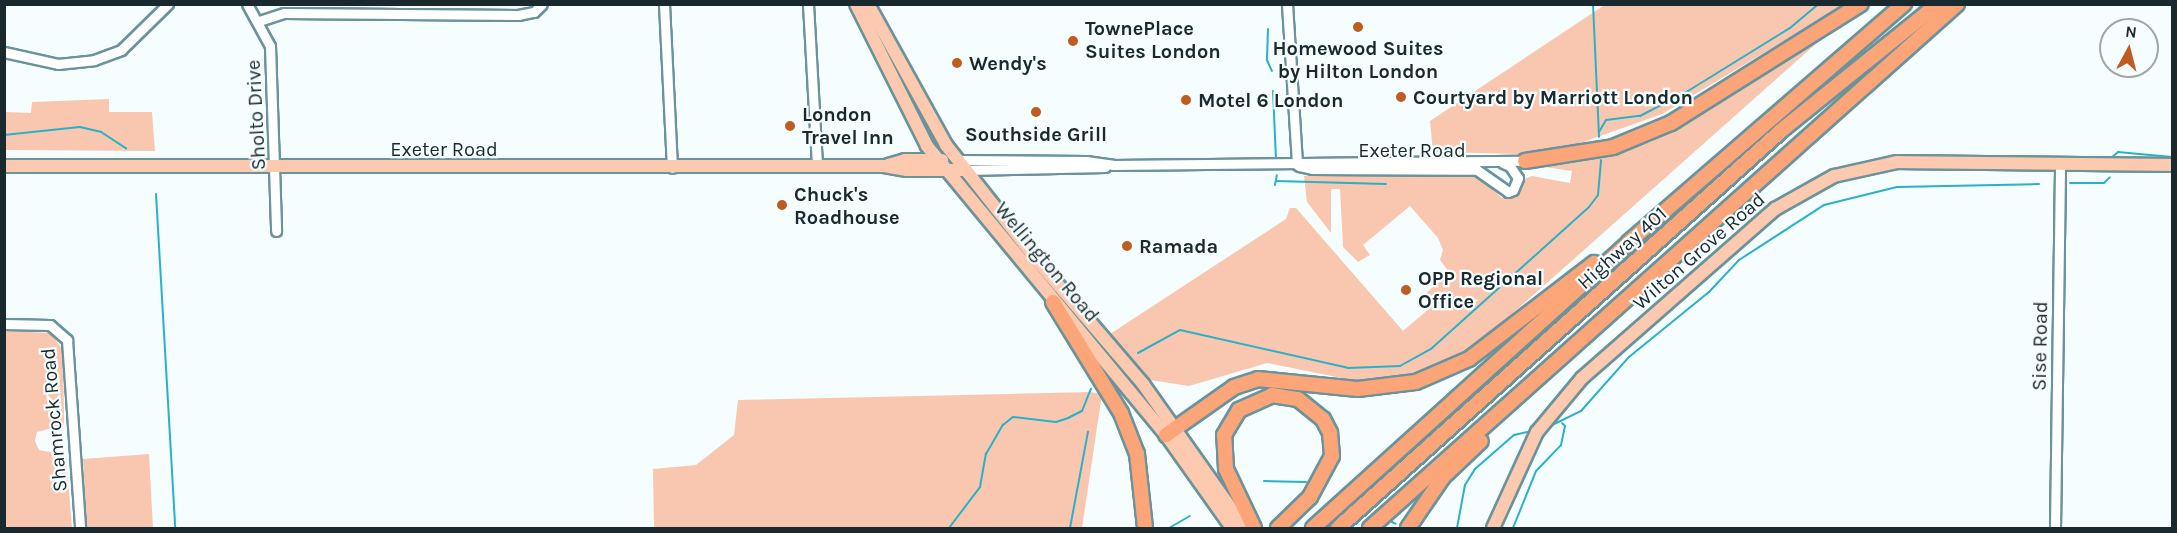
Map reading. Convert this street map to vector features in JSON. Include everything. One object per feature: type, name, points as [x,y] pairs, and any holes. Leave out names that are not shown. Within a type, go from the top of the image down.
[{"type":"highway","points":[[1525,161],[1602,150],[1671,123],[1861,4]]},
{"type":"highway","name":"Highway 401","points":[[1313,528],[1629,242],[1904,4]]},
{"type":"highway","name":"Highway 401","points":[[1338,528],[1783,129],[1938,4]]},
{"type":"highway","points":[[1370,528],[1957,4]]},
{"type":"highway","points":[[1171,432],[1234,387],[1258,379],[1358,389],[1416,382],[1469,359],[1611,250],[1629,242]]},
{"type":"highway","points":[[1053,302],[1121,413],[1137,454],[1145,528]]},
{"type":"highway","points":[[1408,528],[1443,477],[1529,393],[1543,373]]},
{"type":"highway","points":[[1254,528],[1226,469],[1224,435],[1239,410],[1272,395],[1298,399],[1323,419],[1330,433],[1332,456],[1324,477],[1310,497],[1278,528]]},
{"type":"main road","name":"Wellington Road","points":[[856,4],[896,88],[1053,302],[1171,432],[1232,528]]},
{"type":"main road","name":"Wellington Road","points":[[868,4],[952,164],[1171,432],[1245,528]]},
{"type":"main road","name":"Wilton Grove Road","points":[[1493,528],[1537,432],[1582,378],[1775,209],[1834,176],[1897,162],[2172,165]]},
{"type":"main road","name":"Exeter Road","points":[[4,166],[277,169],[817,167],[952,164]]},
{"type":"street","name":"Sholto Drive","points":[[247,4],[259,21],[270,46],[277,169],[276,231]]},
{"type":"street","points":[[259,21],[284,13],[518,15],[534,12],[542,4]]},
{"type":"street","points":[[664,4],[672,168]]},
{"type":"street","points":[[808,4],[817,167]]},
{"type":"street","points":[[1287,4],[1297,165]]},
{"type":"street","points":[[4,52],[58,63],[94,60],[121,50],[168,5]]},
{"type":"street","name":"Exeter Road","points":[[1297,165],[1311,161],[1525,161]]},
{"type":"street","name":"Exeter Road","points":[[952,164],[1086,170],[1113,165],[1297,165],[1312,169],[1477,170],[1508,192],[1514,190],[1518,178],[1510,166],[1498,162]]},
{"type":"street","name":"Sise Road","points":[[2055,528],[2061,164]]},
{"type":"street","name":"Shamrock Road","points":[[4,324],[50,325],[67,340],[80,528]]},
{"type":"shaded area","points":[[1606,4],[1844,5],[1662,114],[1575,145],[1519,154],[1433,152],[1430,121]]},
{"type":"shaded area","points":[[1818,42],[1476,346],[1413,376],[1361,382],[1267,363],[1189,386],[1144,379],[1110,334],[1286,219],[1290,208],[1296,208],[1403,331],[1430,308],[1423,296],[1449,272],[1440,260],[1443,250],[1438,238],[1410,206],[1363,245],[1370,255],[1358,262],[1343,247],[1340,189],[1331,189],[1331,233],[1307,202],[1304,176],[1475,174],[1502,198],[1515,197],[1524,179],[1532,176],[1570,183],[1572,171],[1538,166],[1582,161],[1651,142]]},
{"type":"shaded area","points":[[109,99],[109,112],[152,112],[155,151],[5,150],[5,112],[31,113],[32,102]]},
{"type":"shaded area","points":[[4,331],[51,333],[63,351],[64,425],[37,432],[35,441],[39,450],[66,455],[72,528],[5,528]]},
{"type":"shaded area","points":[[1090,392],[1102,394],[1082,528],[654,528],[653,469],[696,465],[734,435],[738,400]]},
{"type":"shaded area","points":[[149,454],[153,528],[86,528],[83,459]]},
{"type":"waterway","points":[[1593,4],[1599,137]]},
{"type":"waterway","points":[[1599,132],[1606,120],[1640,116],[1688,91],[1790,28],[1819,4]]},
{"type":"waterway","points":[[1268,29],[1267,60],[1272,71]]},
{"type":"waterway","points":[[1273,91],[1276,159]]},
{"type":"waterway","points":[[4,135],[80,127],[101,132],[126,148]]},
{"type":"waterway","points":[[2110,159],[2118,152],[2172,157]]},
{"type":"waterway","points":[[1138,353],[1180,330],[1348,368],[1400,366],[1432,348],[1589,207],[1598,195],[1601,160]]},
{"type":"waterway","points":[[1275,185],[1277,175]]},
{"type":"waterway","points":[[2070,183],[2104,183],[2110,177]]},
{"type":"waterway","points":[[1276,181],[1386,184]]},
{"type":"waterway","points":[[1548,427],[1581,411],[1629,357],[1709,292],[1739,260],[1824,205],[1897,187],[2039,184]]},
{"type":"waterway","points":[[156,194],[175,528]]},
{"type":"waterway","points":[[949,528],[980,487],[986,454],[1003,425],[1013,417],[1056,422],[1068,418],[1082,411],[1091,389]]},
{"type":"waterway","points":[[1513,528],[1536,471],[1561,445],[1565,426],[1562,423]]},
{"type":"waterway","points":[[1457,528],[1465,485],[1475,469],[1514,435],[1532,431]]},
{"type":"waterway","points":[[1070,528],[1088,432]]},
{"type":"waterway","points":[[1264,481],[1306,482]]},
{"type":"waterway","points":[[1169,528],[1190,516]]},
{"type":"waterway","points":[[1392,522],[1396,524]]},
{"type":"place","name":"Homewood Suites by Hilton London","points":[[1358,27]]},
{"type":"place","name":"TownePlace Suites London","points":[[1073,41]]},
{"type":"place","name":"Wendy's","points":[[957,63]]},
{"type":"place","name":"Courtyard by Marriott London","points":[[1401,97]]},
{"type":"place","name":"Motel 6 London","points":[[1186,100]]},
{"type":"place","name":"Southside Grill","points":[[1036,112]]},
{"type":"place","name":"London Travel Inn","points":[[790,126]]},
{"type":"place","name":"Chuck's Roadhouse","points":[[782,205]]},
{"type":"place","name":"Ramada","points":[[1127,246]]},
{"type":"place","name":"OPP Regional Office","points":[[1406,290]]}]
